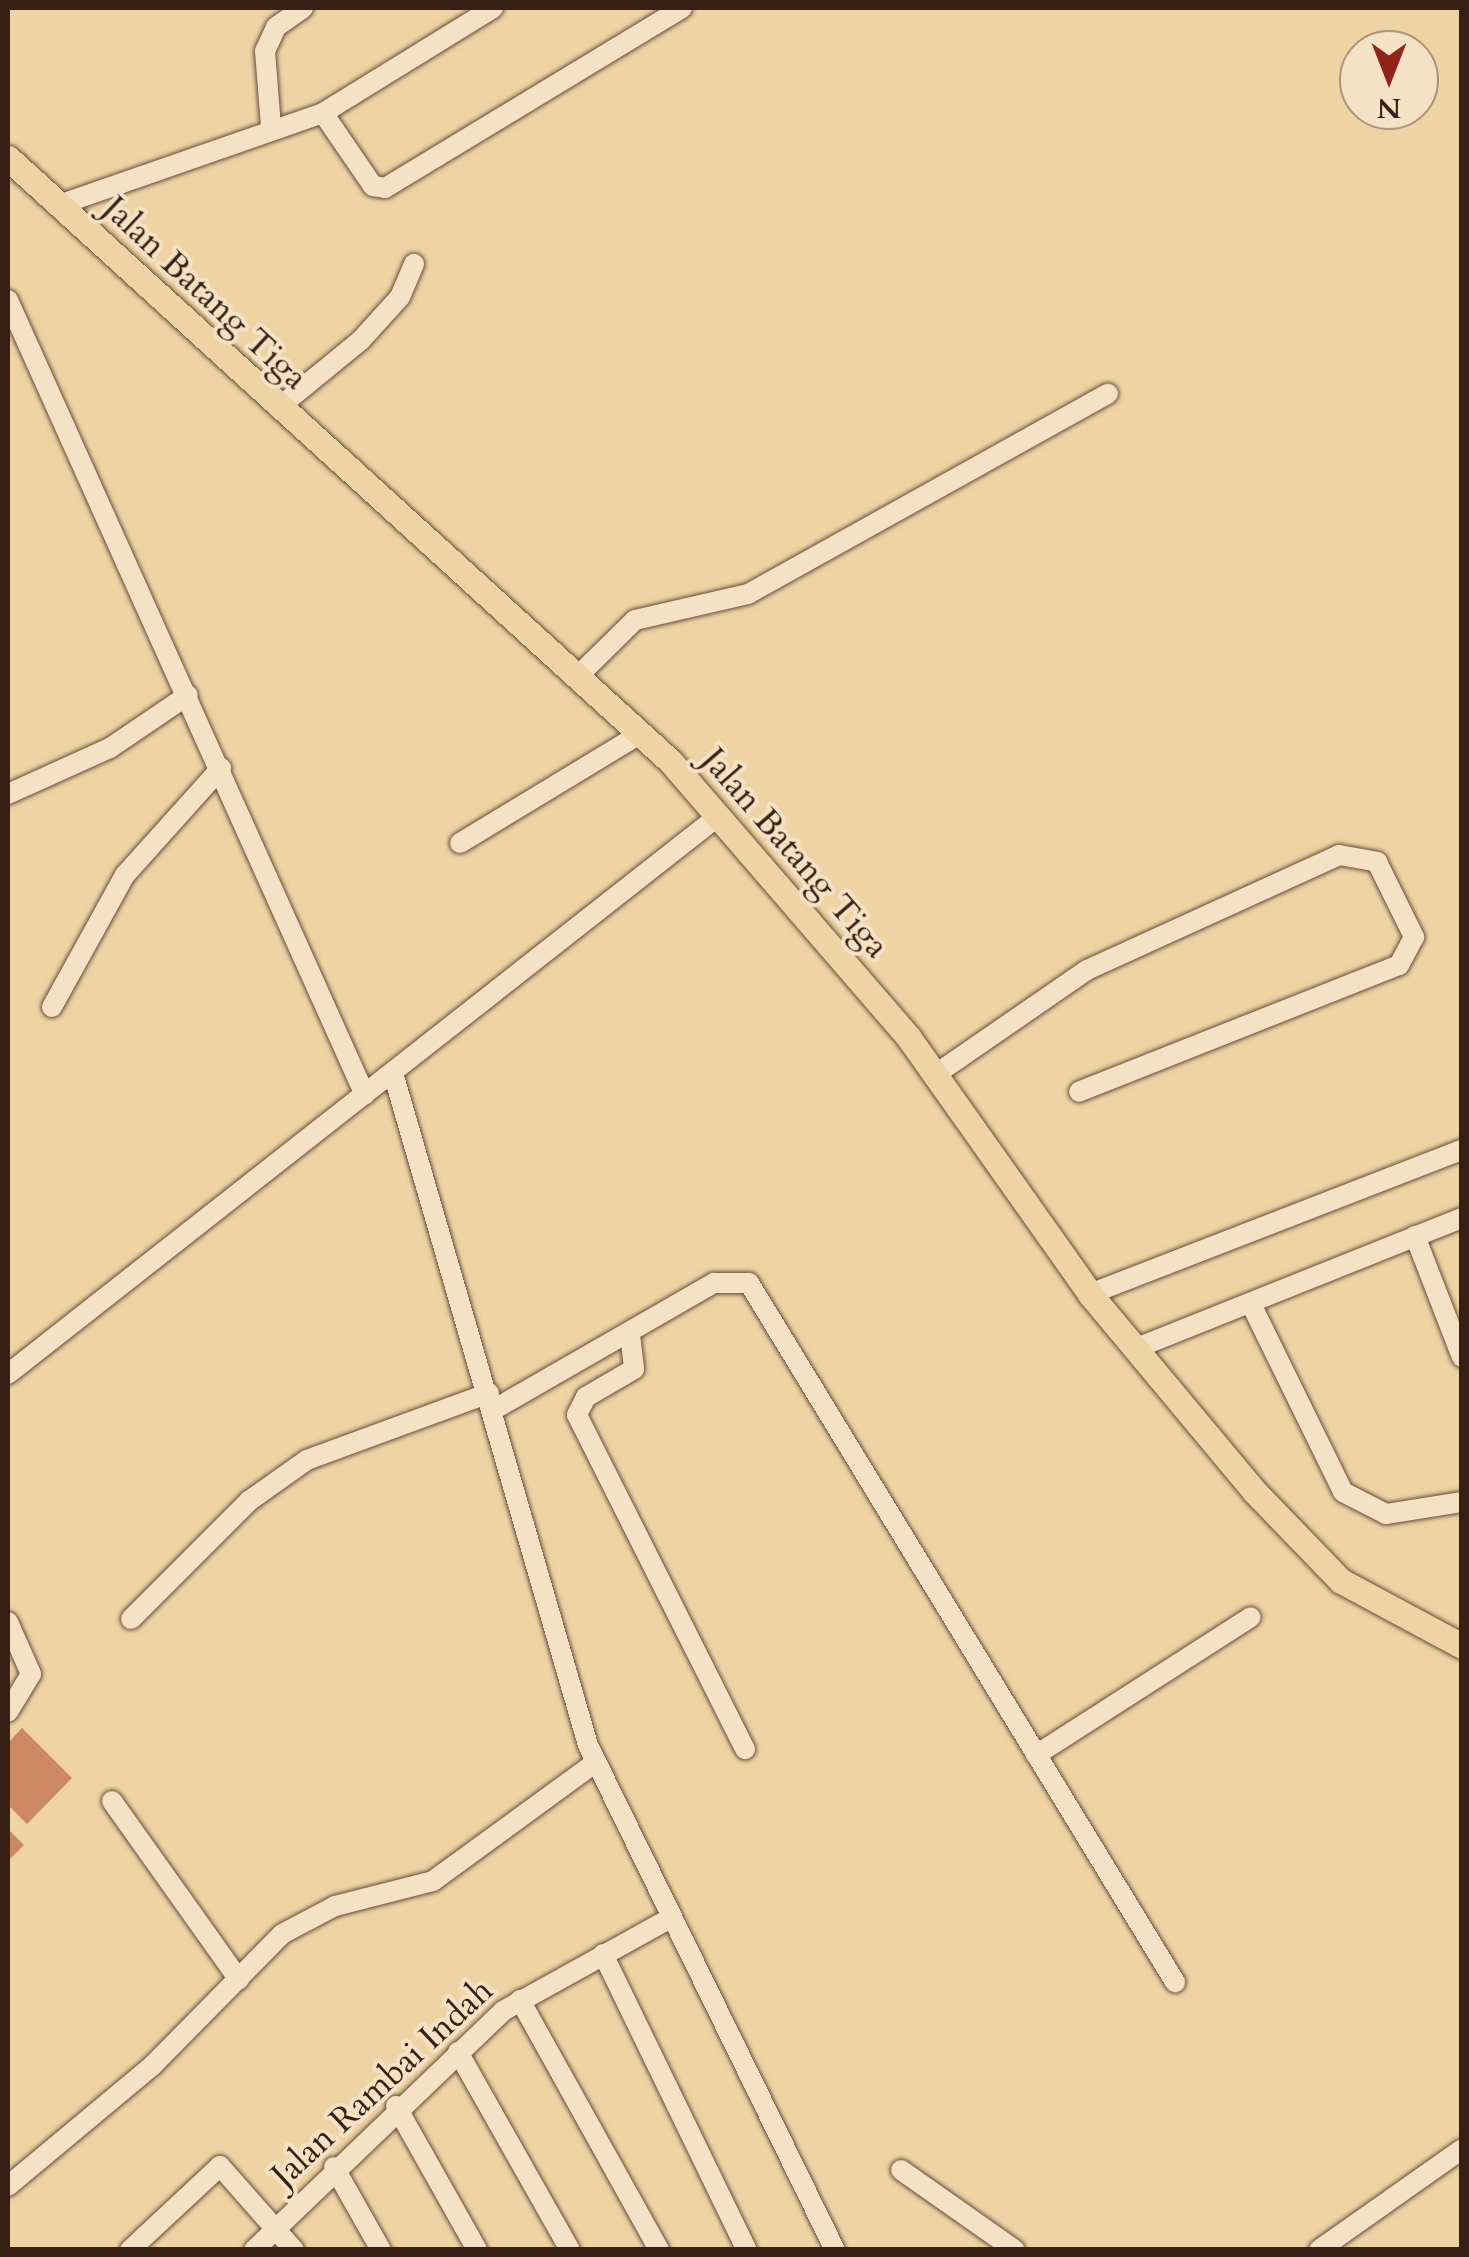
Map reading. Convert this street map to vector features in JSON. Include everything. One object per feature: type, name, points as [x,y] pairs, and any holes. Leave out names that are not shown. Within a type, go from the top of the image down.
[{"type":"main road","name":"Jalan Batang Tiga","points":[[8,158],[640,734],[717,817],[936,1074],[1090,1294],[1341,1582],[1462,1646]]},
{"type":"street","points":[[271,127],[266,51],[276,27],[304,8]]},
{"type":"street","points":[[59,206],[271,127],[323,113],[493,8]]},
{"type":"street","points":[[323,113],[373,186],[385,188],[682,8]]},
{"type":"street","points":[[278,408],[361,340],[400,297],[414,264]]},
{"type":"street","points":[[8,300],[365,1095]]},
{"type":"street","points":[[577,677],[635,620],[748,594],[1108,394]]},
{"type":"street","points":[[8,794],[110,748],[188,695]]},
{"type":"street","points":[[460,843],[640,734]]},
{"type":"street","points":[[52,1006],[125,876],[221,768]]},
{"type":"street","points":[[8,1374],[717,817]]},
{"type":"street","points":[[936,1074],[1087,970],[1339,855],[1377,862],[1414,937],[1399,965],[1080,1092]]},
{"type":"street","points":[[393,1073],[491,1401],[530,1566],[596,1763],[669,1919],[835,2250]]},
{"type":"street","points":[[1090,1294],[1462,1150]]},
{"type":"street","points":[[1134,1349],[1462,1218]]},
{"type":"street","points":[[1415,1236],[1462,1357]]},
{"type":"street","points":[[131,1619],[249,1501],[306,1460],[491,1401],[630,1335],[714,1283],[749,1283],[1175,1982]]},
{"type":"street","points":[[1251,1304],[1342,1492],[1386,1514],[1462,1502]]},
{"type":"street","points":[[630,1335],[634,1369],[586,1397],[577,1415],[745,1749]]},
{"type":"street","points":[[1036,1755],[1251,1617]]},
{"type":"street","points":[[8,1622],[31,1674],[8,1712]]},
{"type":"street","points":[[8,2186],[310,1916],[433,1882],[596,1763]]},
{"type":"street","points":[[112,1801],[240,1980]]},
{"type":"street","name":"Jalan Rambai Indah","points":[[254,2250],[396,2106],[520,2000],[669,1919]]},
{"type":"street","points":[[603,1954],[747,2250]]},
{"type":"street","points":[[520,2000],[659,2250]]},
{"type":"street","points":[[458,2052],[570,2250]]},
{"type":"street","points":[[396,2106],[476,2250]]},
{"type":"street","points":[[1319,2250],[1462,2149]]},
{"type":"street","points":[[130,2250],[220,2166],[278,2223],[294,2250]]},
{"type":"street","points":[[334,2166],[381,2250]]},
{"type":"street","points":[[902,2170],[1015,2250]]},
{"type":"building","points":[[22,1728],[72,1778],[27,1824],[8,1805],[8,1743]]},
{"type":"building","points":[[8,1829],[24,1845],[8,1861]]}]
